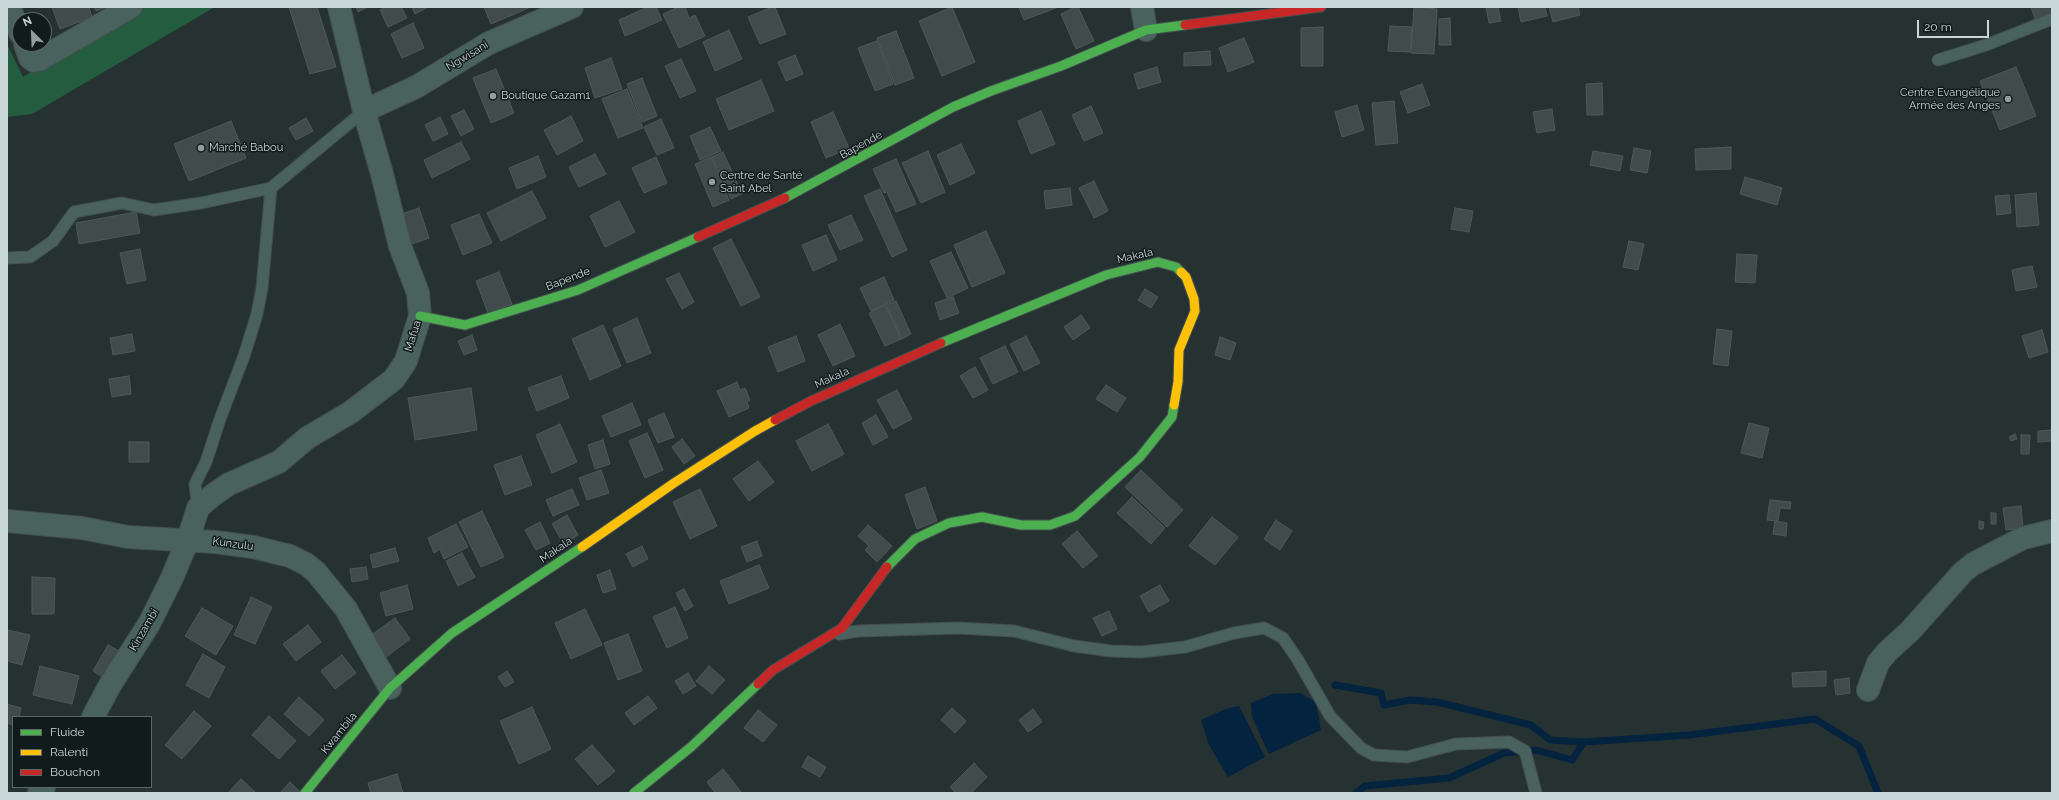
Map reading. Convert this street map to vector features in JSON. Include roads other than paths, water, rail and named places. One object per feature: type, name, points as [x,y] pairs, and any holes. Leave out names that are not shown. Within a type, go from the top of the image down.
[{"type":"street","points":[[29,53],[131,7]]},
{"type":"street","name":"Mafua","points":[[198,508],[212,495],[229,484],[279,462],[307,438],[351,412],[394,379],[406,361],[420,316],[418,293],[400,246],[364,111],[339,7]]},
{"type":"street","name":"Ngwisani","points":[[364,111],[416,87],[489,43],[572,7]]},
{"type":"street","points":[[1142,7],[1146,30]]},
{"type":"street","name":"Bapende","points":[[420,316],[464,325],[578,290],[793,195],[953,107],[991,90],[1061,66],[1146,30],[1321,7]]},
{"type":"street","name":"Makala","points":[[390,688],[452,633],[755,430],[811,401],[895,362],[1106,276],[1158,262],[1176,267],[1186,278],[1194,299],[1195,311],[1179,350],[1178,382],[1172,417],[1140,457],[1109,487],[1075,516],[1050,525],[1021,525],[982,517],[949,523],[915,539],[890,563],[850,619],[833,636],[793,656],[773,670],[691,747],[634,793]]},
{"type":"street","points":[[188,540],[198,508]]},
{"type":"street","name":"Kunzulu","points":[[7,521],[82,528],[128,537],[188,540],[253,546],[290,556],[306,564],[316,572],[346,609],[390,688]]},
{"type":"street","points":[[1868,690],[1878,664],[1887,652],[1910,631],[1963,572],[1973,564],[2023,538],[2052,531]]},
{"type":"street","name":"Kinzambi","points":[[94,716],[110,685],[149,624],[171,580],[188,540]]},
{"type":"street","name":"Kwambila","points":[[305,793],[390,688]]},
{"type":"lane","points":[[1938,60],[1986,46],[2052,19]]},
{"type":"lane","points":[[7,258],[30,257],[53,241],[74,212],[122,203],[154,210],[201,203],[271,188],[364,111]]},
{"type":"lane","points":[[198,508],[195,484],[206,462],[220,419],[244,356],[257,314],[262,288],[271,188]]},
{"type":"lane","points":[[833,636],[858,631],[966,628],[1014,631],[1074,646],[1111,651],[1141,652],[1185,647],[1234,633],[1264,628],[1283,638],[1298,660],[1330,716],[1362,748],[1374,755],[1407,757],[1456,744],[1509,742],[1525,751],[1536,793]]},
{"type":"water","points":[[1300,693],[1316,702],[1321,730],[1269,754],[1252,717],[1251,703],[1273,694]]},
{"type":"water","points":[[1239,706],[1265,757],[1228,777],[1209,745],[1201,720],[1228,708]]},
{"type":"waterway","points":[[1335,685],[1381,693],[1384,705],[1410,700],[1437,702],[1531,725],[1550,740],[1584,742]]},
{"type":"waterway","points":[[1356,793],[1365,786],[1449,778],[1504,753],[1536,750],[1572,760],[1584,742],[1689,735],[1815,719],[1859,746],[1878,793]]},
{"type":"place","name":"Boutique Gazam1","points":[[493,96]]},
{"type":"place","name":"Centre Evangélique Armée des Anges","points":[[2008,99]]},
{"type":"place","name":"Marché Babou","points":[[201,148]]},
{"type":"place","name":"Centre de Santé Saint Abel","points":[[712,182]]}]
